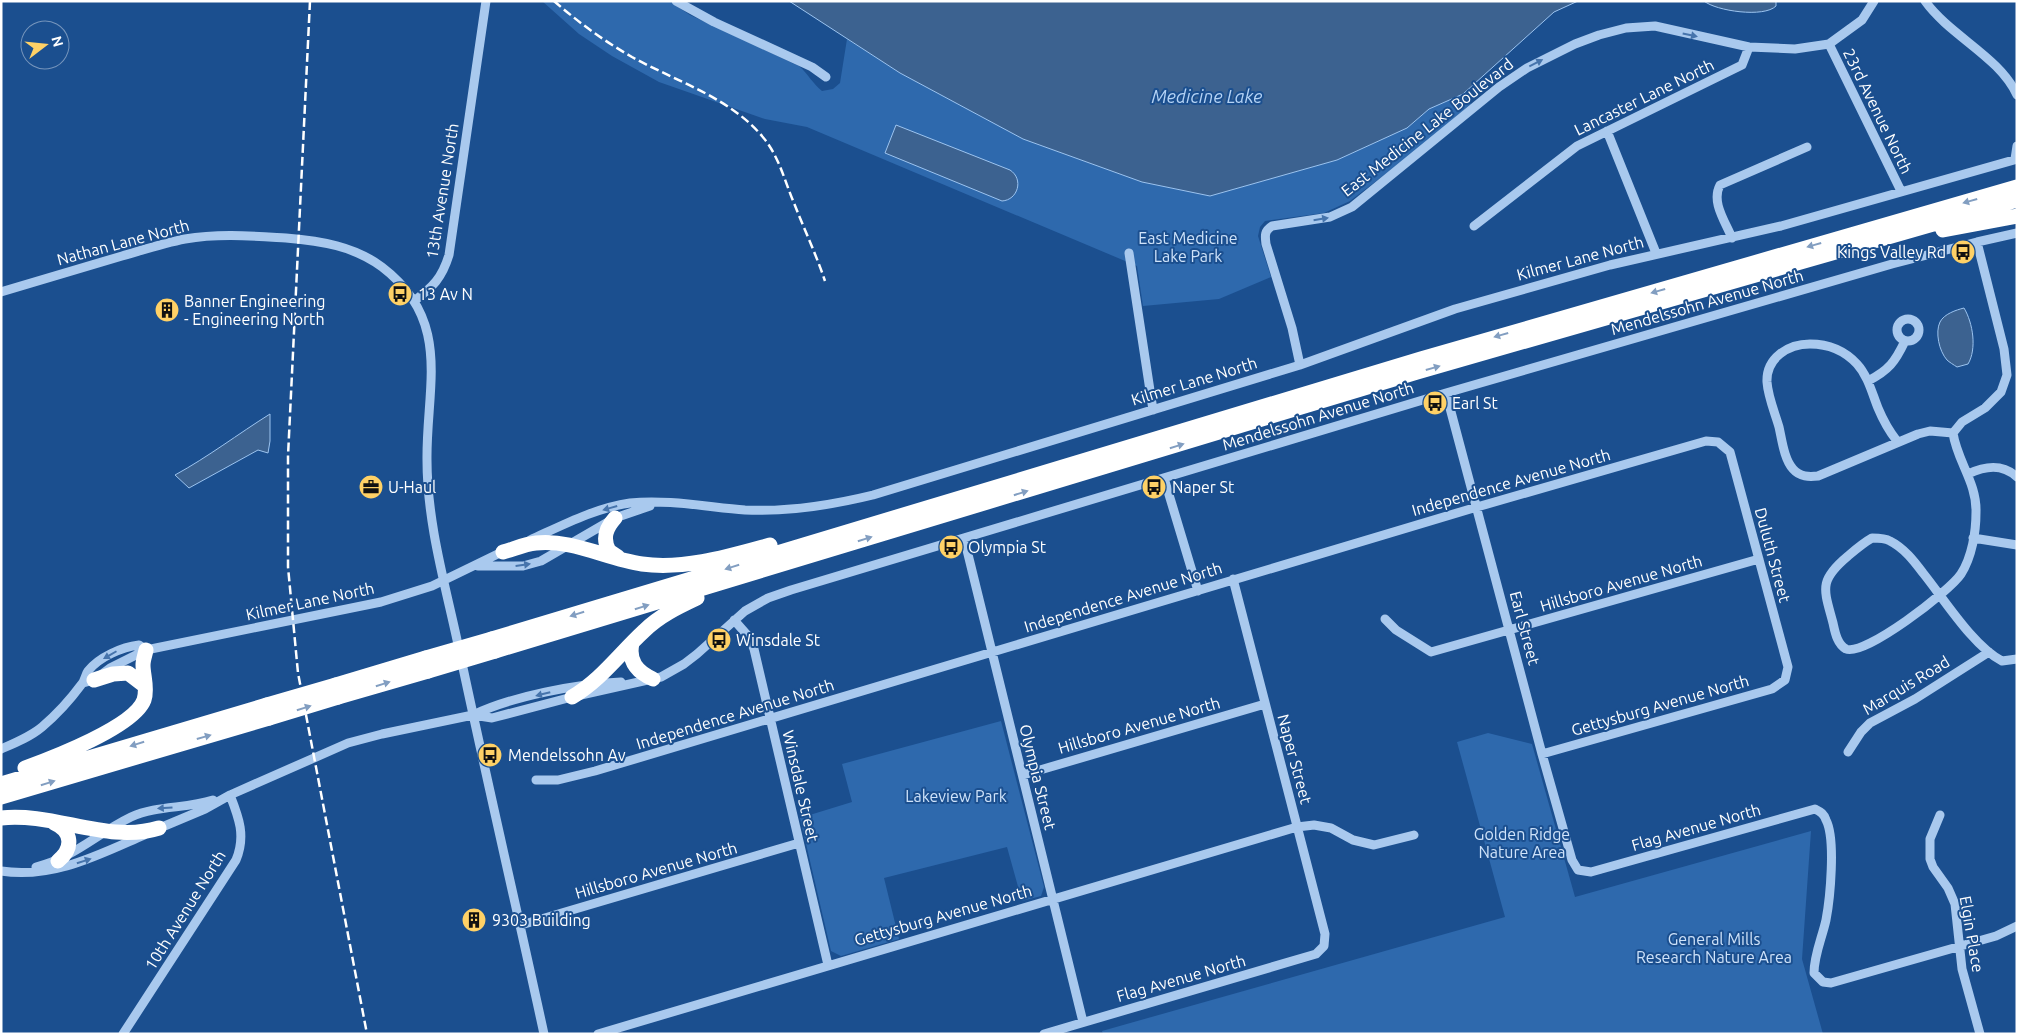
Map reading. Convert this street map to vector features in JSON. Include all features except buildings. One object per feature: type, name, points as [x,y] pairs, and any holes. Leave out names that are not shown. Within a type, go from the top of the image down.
[{"type":"highway","points":[[494,645],[896,517],[1430,356],[2017,187]]},
{"type":"highway","points":[[1,784],[268,711],[427,664],[819,554],[1417,372],[2017,200]]},
{"type":"highway","points":[[1858,246],[2017,216]]},
{"type":"highway","points":[[503,552],[537,543],[568,546],[624,560],[656,565],[685,564],[896,517]]},
{"type":"highway","points":[[615,518],[606,531],[606,546],[613,554],[624,560]]},
{"type":"highway","points":[[572,697],[591,684],[652,624],[680,606],[819,554]]},
{"type":"highway","points":[[632,642],[630,652],[634,663],[642,674],[653,680]]},
{"type":"highway","points":[[1,776],[82,746],[134,715],[144,700],[143,666],[146,650]]},
{"type":"highway","points":[[88,681],[113,674],[128,673],[145,686]]},
{"type":"highway","points":[[1,797],[268,711]]},
{"type":"highway","points":[[1,818],[34,817],[132,834],[159,828]]},
{"type":"highway","points":[[45,819],[60,825],[67,833],[67,851],[58,861]]},
{"type":"street","name":"13th Avenue North","points":[[414,301],[429,290],[441,276],[449,255],[486,1]]},
{"type":"street","points":[[676,1],[714,22],[812,67],[826,77]]},
{"type":"street","name":"East Medicine Lake Boulevard","points":[[1300,364],[1292,328],[1266,244],[1265,234],[1267,229],[1272,226],[1330,217],[1352,206],[1506,82],[1527,68],[1574,44],[1626,28],[1655,26],[1749,47],[1795,49],[1829,44],[1862,20],[1874,1]]},
{"type":"street","points":[[1925,1],[1944,23],[2003,73],[2017,95]]},
{"type":"street","name":"23rd Avenue North","points":[[1829,44],[1901,192]]},
{"type":"street","name":"Lancaster Lane North","points":[[1474,226],[1577,146],[1742,65],[1749,47]]},
{"type":"street","points":[[1607,131],[1656,253]]},
{"type":"street","points":[[2016,159],[2017,146]]},
{"type":"street","points":[[1732,238],[1719,207],[1716,193],[1720,185],[1808,147]]},
{"type":"street","name":"Kilmer Lane North","points":[[1,749],[28,737],[40,729],[88,681],[88,671],[97,663],[116,652],[139,645],[146,650],[381,602],[432,586],[503,552],[599,511],[630,503],[658,503],[747,510],[804,508],[874,495],[1300,364],[1454,309],[1656,253],[1732,238],[2016,159]]},
{"type":"street","name":"Mendelssohn Avenue North","points":[[473,715],[492,718],[572,697],[653,680],[684,664],[745,611],[768,598],[1446,393],[1883,267],[2017,233]]},
{"type":"street","name":"Nathan Lane North","points":[[1,292],[185,239],[241,235],[298,239],[346,248],[364,256],[383,268],[396,279],[414,301]]},
{"type":"street","points":[[1977,242],[2004,349],[2007,376],[2006,384],[1997,396],[1985,408],[1962,422],[1953,433],[1955,447],[1968,474],[1976,500],[1973,538],[1967,564],[1953,585],[1940,595],[1893,630],[1860,648],[1847,649],[1838,640],[1826,598],[1825,587],[1832,569],[1872,538],[1890,541],[1901,548],[1912,559],[1940,595],[1962,625],[1989,652],[2002,661],[2017,659]]},
{"type":"street","points":[[1128,253],[1153,410]]},
{"type":"street","points":[[414,301],[426,328],[431,355],[432,382],[427,461],[433,526],[544,1034]]},
{"type":"street","points":[[1868,381],[1887,370],[1896,360],[1905,341]]},
{"type":"street","points":[[1897,441],[1882,417],[1868,381],[1858,364],[1842,352],[1821,344],[1794,346],[1777,356],[1769,367],[1767,382],[1788,460],[1797,473],[1804,476],[1818,476],[1897,441],[1930,431],[1953,433]]},
{"type":"street","name":"Earl Street","points":[[1446,393],[1542,754],[1572,860],[1578,870]]},
{"type":"street","name":"Independence Avenue North","points":[[536,780],[558,780],[596,771],[1477,507],[1706,441],[1718,442]]},
{"type":"street","name":"Duluth Street","points":[[1718,442],[1730,452],[1788,667],[1785,680]]},
{"type":"street","points":[[1968,474],[1987,467],[2000,467],[2010,470],[2017,477]]},
{"type":"street","points":[[1164,478],[1198,590]]},
{"type":"street","name":"Kilmer Lane North","points":[[475,565],[523,566],[541,560],[615,518],[658,503]]},
{"type":"street","name":"Olympia Street","points":[[964,538],[1083,1022]]},
{"type":"street","points":[[1973,538],[2017,545]]},
{"type":"street","name":"Hillsboro Avenue North","points":[[1385,619],[1396,630],[1431,652],[1759,559]]},
{"type":"street","name":"Naper Street","points":[[1233,580],[1325,934],[1324,946]]},
{"type":"street","name":"Winsdale Street","points":[[734,620],[749,637],[754,649],[828,964]]},
{"type":"street","name":"Marquis Road","points":[[1848,752],[1861,732],[1870,723],[1915,699],[1989,652]]},
{"type":"street","name":"Mendelssohn Avenue North","points":[[1,871],[30,872],[77,863],[205,809],[230,795],[353,741],[473,715],[491,706],[591,684],[653,680]]},
{"type":"street","name":"Gettysburg Avenue North","points":[[1542,754],[1772,689],[1785,680]]},
{"type":"street","name":"Hillsboro Avenue North","points":[[1022,774],[1265,704]]},
{"type":"street","name":"Mendelssohn Avenue North","points":[[1,871],[36,867],[58,861],[131,817],[149,810],[196,805],[230,795]]},
{"type":"street","name":"10th Avenue North","points":[[123,1034],[236,860],[241,844],[242,827],[230,795]]},
{"type":"street","name":"Flag Avenue North","points":[[1578,870],[1591,872],[1815,809],[1822,813],[1828,822],[1831,863],[1830,891],[1824,927],[1814,962],[1814,973],[1817,978],[1823,982],[1831,983],[1959,946]]},
{"type":"street","name":"Elgin Place","points":[[1940,815],[1930,839],[1930,854],[1933,867],[1948,888],[1955,904],[1962,969],[1980,1034]]},
{"type":"street","name":"Gettysburg Avenue North","points":[[598,1034],[828,964],[1297,827],[1314,825],[1331,828],[1353,840],[1374,844],[1414,835]]},
{"type":"street","name":"Hillsboro Avenue North","points":[[521,925],[799,843]]},
{"type":"street","points":[[1959,946],[1996,936],[2017,926]]},
{"type":"street","name":"Flag Avenue North","points":[[1044,1034],[1316,954],[1324,946]]},
{"type":"green space","name":"East Medicine Lake Park","points":[[542,1],[669,1],[690,15],[799,66],[822,91],[833,89],[840,83],[847,39],[900,73],[1023,139],[1142,182],[1210,196],[1337,160],[1407,128],[1429,109],[1463,94],[1471,104],[1417,150],[1350,201],[1324,213],[1265,221],[1260,227],[1258,236],[1271,277],[1219,299],[1143,306],[1137,266],[807,127],[765,119],[659,82],[612,56],[579,34]]},
{"type":"green space","name":"Lakeview Park","points":[[1001,721],[1044,887],[1041,896],[1022,901],[1007,847],[884,878],[899,939],[841,956],[831,951],[800,818],[852,802],[842,764]]},
{"type":"green space","name":"General Mills Research Nature Area","points":[[1488,733],[1532,744],[1575,897],[1811,831],[1802,959],[1823,1034],[1103,1034],[1102,1031],[1505,917],[1457,742]]},
{"type":"water","name":"Medicine Lake","points":[[789,1],[1578,1],[1554,12],[1463,94],[1429,109],[1407,128],[1337,160],[1210,196],[1142,182],[1023,139],[900,73]]},
{"type":"water","points":[[1704,1],[1776,1],[1776,6],[1761,12],[1740,12],[1719,8]]},
{"type":"water","points":[[896,125],[1010,170],[1017,178],[1018,184],[1015,193],[1008,200],[1002,201],[885,153]]},
{"type":"water","points":[[1964,308],[1972,328],[1973,344],[1968,364],[1957,367],[1944,356],[1938,331],[1940,322],[1944,317]]},
{"type":"water","points":[[270,414],[268,453],[258,450],[189,488],[175,475],[199,461]]},
{"type":"railway","points":[[310,1],[288,456],[288,567],[298,673],[367,1034]]},
{"type":"railway","points":[[554,1],[611,44],[649,66],[704,92],[737,113],[753,126],[771,148],[779,163],[825,281]]},
{"type":"place","name":"Kings Valley Rd","points":[[1963,252]]},
{"type":"place","name":"13 Av N","points":[[400,294]]},
{"type":"place","name":"Banner Engineering - Engineering North","points":[[167,310]]},
{"type":"place","name":"Earl St","points":[[1435,403]]},
{"type":"place","name":"U-Haul","points":[[371,487]]},
{"type":"place","name":"Naper St","points":[[1154,487]]},
{"type":"place","name":"Olympia St","points":[[951,547]]},
{"type":"place","name":"Winsdale St","points":[[719,640]]},
{"type":"place","name":"Mendelssohn Av","points":[[490,755]]},
{"type":"place","name":"9303 Building","points":[[474,920]]},
{"type":"park label","name":"Golden Ridge Nature Area","points":[[1522,843]]}]
